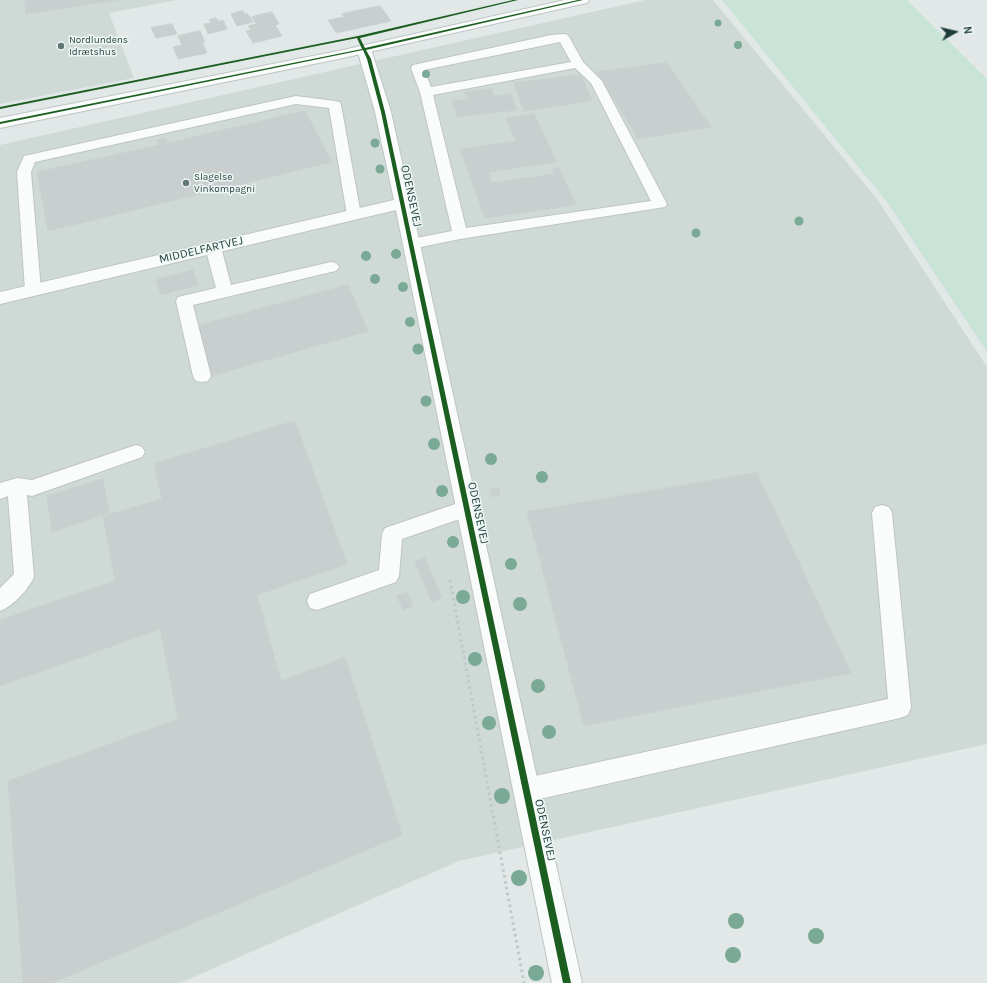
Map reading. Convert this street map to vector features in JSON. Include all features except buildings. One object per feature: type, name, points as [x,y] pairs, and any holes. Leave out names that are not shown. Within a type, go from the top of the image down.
[{"type":"street","points":[[0,123],[364,49],[582,0]]},
{"type":"street","name":"ODENSEVEJ","points":[[364,49],[383,112],[403,203],[567,983]]},
{"type":"street","name":"MIDDELFARTVEJ","points":[[0,298],[403,203]]},
{"type":"lane","points":[[411,244],[460,234],[660,204],[596,81],[578,64],[564,38],[551,39],[417,68],[426,92],[460,234]]},
{"type":"lane","points":[[426,92],[578,64]]},
{"type":"lane","points":[[33,290],[24,172],[29,160],[296,100],[335,105],[354,214]]},
{"type":"lane","points":[[213,248],[225,291]]},
{"type":"lane","points":[[202,376],[184,301],[331,267]]},
{"type":"lane","points":[[0,602],[24,577],[9,488],[32,488],[136,452]]},
{"type":"lane","points":[[317,600],[389,576],[392,534],[467,508]]},
{"type":"lane","points":[[526,790],[900,707],[882,513]]},
{"type":"shaded area","name":"Nordlundens Idrætshus","points":[[0,0],[177,0],[109,13],[134,78],[0,104]]},
{"type":"shaded area","points":[[645,0],[713,0],[877,199],[987,367],[987,744],[459,861],[180,983],[0,983],[0,145]]},
{"type":"green space","points":[[722,0],[907,0],[987,79],[987,352],[887,202]]},
{"type":"cycle path","points":[[0,108],[358,37],[517,0]]},
{"type":"cycle path","points":[[0,123],[343,54],[582,0]]},
{"type":"cycle path","points":[[358,37],[369,59],[383,112],[567,983]]},
{"type":"place","name":"Nordlundens Idrætshus","points":[[61,46]]},
{"type":"place","name":"Slagelse Vinkompagni","points":[[186,183]]}]
